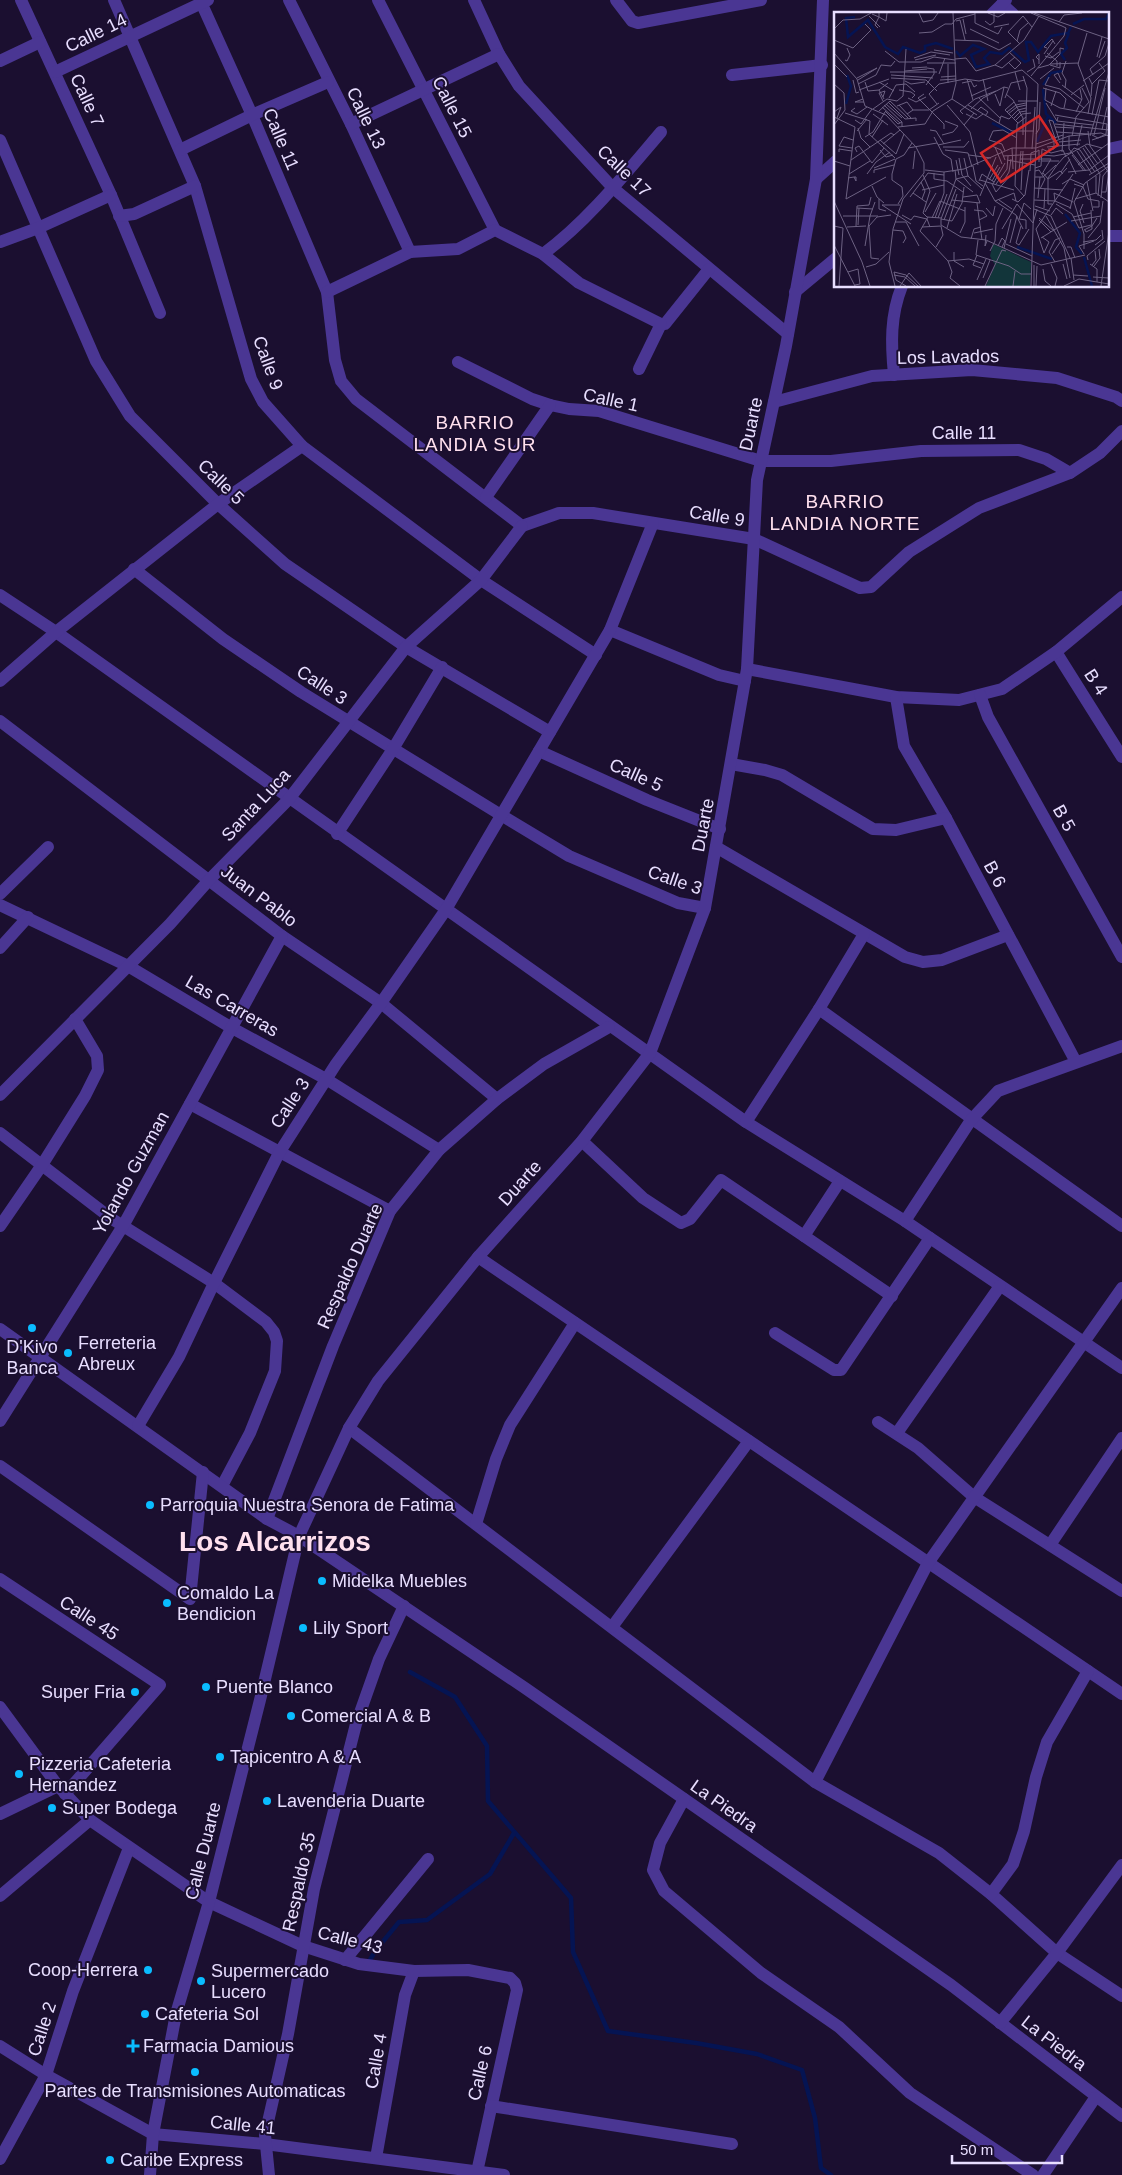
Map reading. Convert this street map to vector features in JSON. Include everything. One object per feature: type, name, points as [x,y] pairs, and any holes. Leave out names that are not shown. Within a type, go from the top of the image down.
[{"type":"street","name":"Calle 7","points":[[21,0],[111,195],[160,313]]},
{"type":"street","name":"Calle 9","points":[[114,0],[131,35],[195,186],[251,379],[263,402],[302,446],[481,580],[596,655]]},
{"type":"street","name":"Calle 13","points":[[289,0],[328,82],[351,124],[410,252]]},
{"type":"street","name":"Calle 15","points":[[378,0],[495,230]]},
{"type":"street","name":"Calle 17","points":[[474,0],[499,54],[523,91],[613,188],[788,334]]},
{"type":"street","points":[[616,0],[632,21],[638,23],[761,0]]},
{"type":"street","name":"Duarte","points":[[299,1536],[349,1428],[378,1380],[478,1258],[582,1141],[650,1053],[705,908],[746,675],[757,480],[788,334],[816,179],[822,65],[823,0]]},
{"type":"street","name":"Calle 14","points":[[54,72],[203,1]]},
{"type":"street","name":"Calle 11","points":[[203,1],[327,292],[335,360],[341,381],[356,399],[522,526]]},
{"type":"street","points":[[994,12],[1004,2]]},
{"type":"street","name":"Calle 14","points":[[0,61],[40,42]]},
{"type":"street","points":[[351,124],[499,54]]},
{"type":"street","points":[[732,75],[822,65]]},
{"type":"street","points":[[180,150],[252,115],[328,82]]},
{"type":"street","points":[[1110,98],[1122,107]]},
{"type":"street","points":[[542,254],[560,240],[613,188],[661,132]]},
{"type":"street","name":"Calle 5","points":[[0,140],[96,361],[130,416],[218,504],[285,564],[406,647],[550,732]]},
{"type":"street","points":[[816,179],[834,163]]},
{"type":"street","points":[[119,216],[134,214],[195,186]]},
{"type":"street","points":[[0,242],[38,228],[111,195]]},
{"type":"street","points":[[327,292],[410,252],[458,249],[495,230],[542,254],[579,283],[661,324],[669,322],[709,269]]},
{"type":"street","points":[[795,292],[834,260]]},
{"type":"street","points":[[894,375],[890,342],[895,305],[901,288]]},
{"type":"street","points":[[639,368],[661,324]]},
{"type":"street","name":"Calle 1","points":[[458,362],[532,399],[550,405],[569,409],[599,411],[761,461],[831,461],[853,458]]},
{"type":"street","name":"Los Lavados","points":[[774,402],[872,376],[972,370],[1057,378],[1116,397],[1122,401]]},
{"type":"street","points":[[486,497],[550,405]]},
{"type":"street","name":"Calle 9","points":[[522,526],[559,513],[593,513],[754,539],[860,588],[866,589],[871,587],[909,552],[979,508],[1070,472],[1100,453],[1122,431]]},
{"type":"street","points":[[0,681],[56,632],[134,569],[218,504],[302,446]]},
{"type":"street","name":"Calle 11","points":[[853,458],[921,451],[1019,450],[1046,459],[1070,472]]},
{"type":"street","name":"Calle 3","points":[[138,1426],[179,1357],[279,1153],[326,1079],[381,1004],[445,910],[596,655],[610,630],[653,523]]},
{"type":"street","name":"Santa Luca","points":[[0,1095],[170,924],[209,880],[289,799],[406,647],[481,580],[522,526]]},
{"type":"street","name":"Calle 3","points":[[134,569],[223,639],[348,722],[569,856],[678,903],[705,908]]},
{"type":"street","points":[[0,595],[56,632],[337,834],[746,1122],[905,1221],[1122,1368]]},
{"type":"street","points":[[610,630],[719,675],[746,675],[896,697],[959,700],[1002,689],[1056,652],[1122,597]]},
{"type":"street","name":"B 4","points":[[1056,652],[1110,734],[1122,757]]},
{"type":"street","points":[[337,834],[393,749],[442,667]]},
{"type":"street","name":"B 5","points":[[980,695],[988,717],[1122,957]]},
{"type":"street","name":"B 6","points":[[896,697],[904,746],[946,818],[1076,1062]]},
{"type":"street","name":"Juan Pablo","points":[[0,721],[282,936],[381,1004],[497,1099]]},
{"type":"street","name":"Calle 5","points":[[539,751],[647,800],[720,829]]},
{"type":"street","points":[[731,764],[766,770],[782,776],[873,829],[896,830],[946,818]]},
{"type":"street","points":[[0,894],[48,847]]},
{"type":"street","points":[[716,847],[905,958],[924,962],[942,960],[1008,935]]},
{"type":"street","name":"Las Carreras","points":[[0,905],[128,966],[232,1028],[326,1079],[440,1150]]},
{"type":"street","points":[[0,948],[28,917]]},
{"type":"street","points":[[746,1122],[819,1009],[864,934]]},
{"type":"street","name":"Yolando Guzman","points":[[0,1421],[123,1226],[282,936]]},
{"type":"street","points":[[819,1009],[971,1120],[1122,1226]]},
{"type":"street","points":[[0,1226],[42,1165],[85,1096],[98,1070],[97,1056],[75,1019]]},
{"type":"street","name":"Respaldo Duarte","points":[[267,1519],[333,1346],[390,1211],[440,1150],[497,1099],[544,1064],[609,1027]]},
{"type":"street","points":[[905,1221],[971,1120],[998,1091],[1122,1046]]},
{"type":"street","points":[[190,1104],[390,1211]]},
{"type":"street","points":[[0,1133],[123,1226],[214,1283],[266,1322],[274,1332],[277,1342],[275,1371],[250,1433],[222,1486]]},
{"type":"street","points":[[582,1141],[643,1198],[681,1223],[690,1219],[721,1180],[892,1296]]},
{"type":"street","points":[[804,1236],[840,1181]]},
{"type":"street","points":[[775,1333],[834,1370],[841,1370],[930,1238]]},
{"type":"street","points":[[478,1258],[1122,1694]]},
{"type":"street","points":[[898,1434],[1000,1286]]},
{"type":"street","points":[[815,1782],[928,1563],[1122,1288]]},
{"type":"street","points":[[476,1524],[496,1459],[510,1425],[574,1323]]},
{"type":"street","points":[[0,1328],[267,1519],[299,1536]]},
{"type":"street","points":[[878,1422],[898,1434],[974,1497],[1122,1590]]},
{"type":"street","points":[[349,1428],[815,1782],[939,1853],[991,1894],[1057,1953],[1122,1996]]},
{"type":"street","points":[[1050,1545],[1122,1438]]},
{"type":"street","points":[[612,1627],[750,1441]]},
{"type":"street","points":[[0,1466],[190,1598],[203,1472]]},
{"type":"street","name":"La Piedra","points":[[299,1536],[404,1606],[951,1985],[1095,2098],[1122,2116]]},
{"type":"street","name":"Calle Duarte","points":[[150,2175],[153,2134],[176,2014],[209,1902],[265,1681],[299,1536]]},
{"type":"street","name":"Calle 45","points":[[2,1584],[160,1685],[61,1790]]},
{"type":"street","name":"Respaldo 35","points":[[269,2175],[265,2144],[314,1889],[356,1724],[379,1659],[404,1606]]},
{"type":"street","points":[[991,1894],[1013,1864],[1024,1831],[1036,1777],[1047,1742],[1088,1671]]},
{"type":"street","name":"Calle 43","points":[[0,1707],[61,1790],[90,1820],[209,1902],[303,1946],[359,1964],[414,1970],[468,1970],[510,1978],[515,1983]]},
{"type":"street","points":[[0,1814],[61,1790]]},
{"type":"street","points":[[684,1799],[660,1844],[653,1870],[664,1891],[761,1973],[839,2027],[910,2093],[1033,2175]]},
{"type":"street","points":[[0,1896],[90,1820]]},
{"type":"street","name":"Calle 2","points":[[0,2159],[46,2075],[76,1983],[129,1848]]},
{"type":"street","points":[[345,1960],[428,1859]]},
{"type":"street","points":[[1000,2023],[1057,1953],[1122,1865]]},
{"type":"street","name":"Calle 4","points":[[376,2158],[405,1995],[414,1970]]},
{"type":"street","name":"Calle 6","points":[[476,2172],[518,1990],[515,1983]]},
{"type":"street","name":"Calle 41","points":[[0,2046],[46,2075],[153,2134],[265,2144],[504,2175]]},
{"type":"street","points":[[1043,2175],[1095,2098]]},
{"type":"street","points":[[491,2106],[732,2144]]},
{"type":"waterway","points":[[410,1672],[455,1697],[487,1746],[488,1801],[571,1898],[573,1952],[608,2031],[696,2043],[757,2054],[802,2070],[815,2118],[821,2168],[831,2175]]},
{"type":"waterway","points":[[368,1963],[399,1922],[427,1920],[490,1874],[514,1833]]},
{"type":"place","name":"D'Kivo Banca","points":[[32,1328]]},
{"type":"place","name":"Ferreteria Abreux","points":[[68,1353]]},
{"type":"place","name":"Parroquia Nuestra Senora de Fatima","points":[[150,1505]]},
{"type":"place","name":"Midelka Muebles","points":[[322,1581]]},
{"type":"place","name":"Comaldo La Bendicion","points":[[167,1603]]},
{"type":"place","name":"Lily Sport","points":[[303,1628]]},
{"type":"place","name":"Puente Blanco","points":[[206,1687]]},
{"type":"place","name":"Super Fria","points":[[135,1692]]},
{"type":"place","name":"Comercial A & B","points":[[291,1716]]},
{"type":"place","name":"Tapicentro A & A","points":[[220,1757]]},
{"type":"place","name":"Pizzeria Cafeteria Hernandez","points":[[19,1774]]},
{"type":"place","name":"Lavenderia Duarte","points":[[267,1801]]},
{"type":"place","name":"Super Bodega","points":[[52,1808]]},
{"type":"place","name":"Coop-Herrera","points":[[148,1970]]},
{"type":"place","name":"Supermercado Lucero","points":[[201,1981]]},
{"type":"place","name":"Cafeteria Sol","points":[[145,2014]]},
{"type":"place","name":"Farmacia Damious","points":[[133,2046]]},
{"type":"place","name":"Partes de Transmisiones Automaticas","points":[[195,2072]]},
{"type":"place","name":"Caribe Express","points":[[110,2160]]},
{"type":"district","name":"BARRIO LANDIA SUR","points":[[475,433]]},
{"type":"district","name":"BARRIO LANDIA NORTE","points":[[845,512]]},
{"type":"district","name":"Los Alcarrizos","points":[[275,1541]]}]
